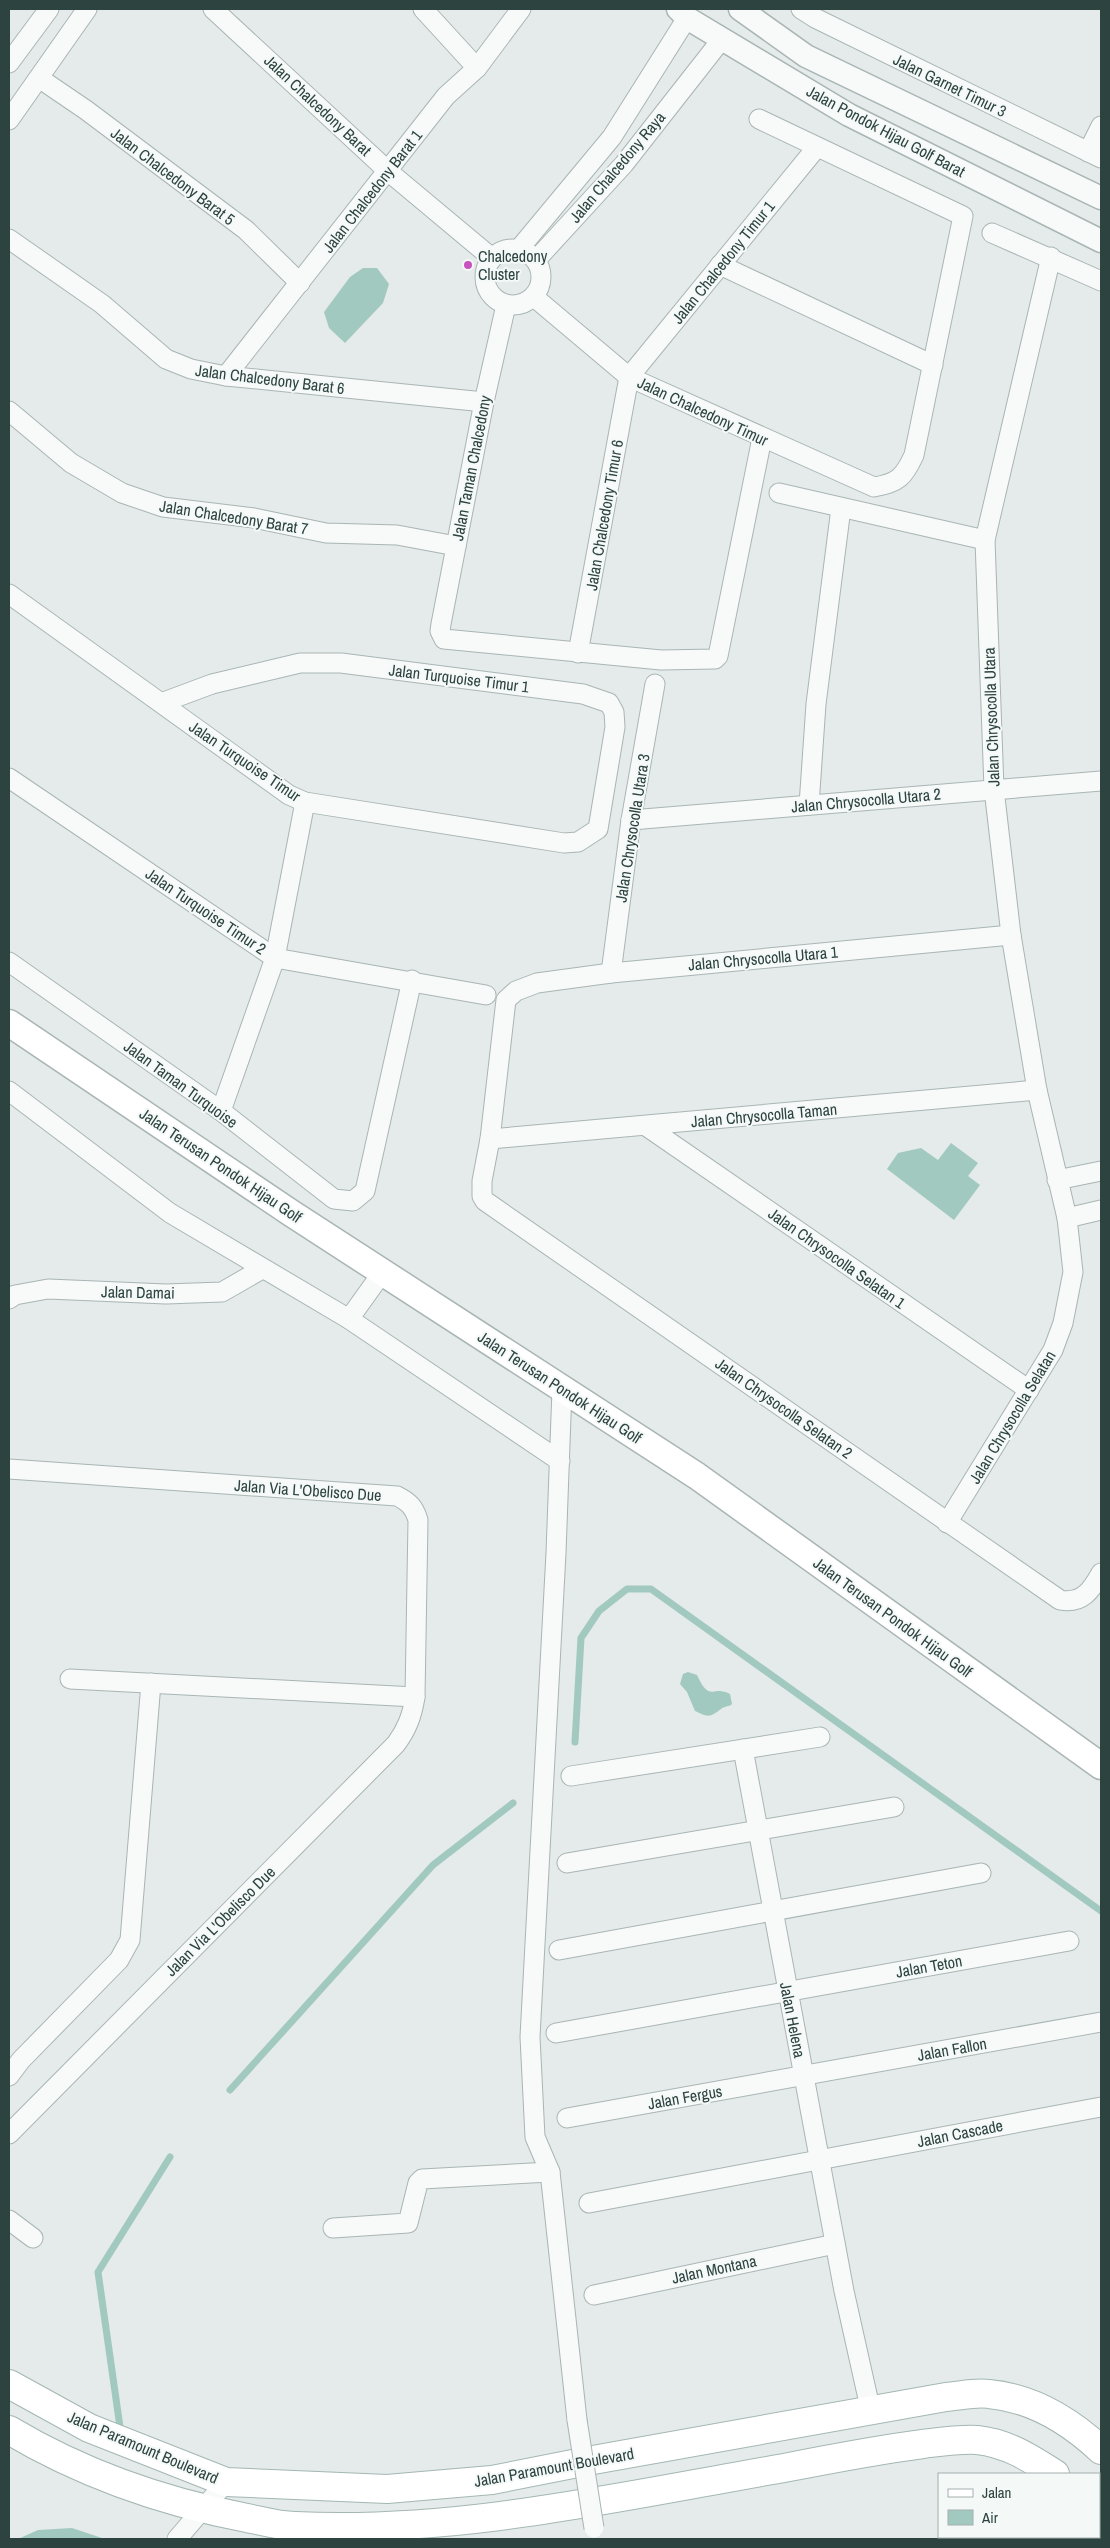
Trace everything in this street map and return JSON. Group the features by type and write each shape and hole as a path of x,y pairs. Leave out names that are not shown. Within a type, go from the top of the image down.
{"main road":[{"name":"Jalan Terusan Pondok Hijau Golf","path":"9,1023 382,1273 697,1476 1100,1762"},
{"name":"Jalan Paramount Boulevard","path":"9,2384 89,2428 226,2482 387,2488 492,2480 593,2460 872,2412 946,2397 988,2393 1015,2398 1044,2409 1073,2426 1101,2450"},
{"name":"Jalan Paramount Boulevard","path":"9,2430 30,2443 122,2484 203,2510 292,2526 415,2525 520,2514 905,2446 974,2440 995,2443 1015,2450 1053,2473"}],"street":[{"path":"9,62 49,9"},
{"path":"9,120 86,9"},
{"name":"Jalan Chalcedony Barat","path":"213,9 389,172 492,258"},
{"path":"423,9 477,68"},
{"name":"Jalan Chalcedony Barat 1","path":"226,376 389,172 446,96 477,68 521,9"},
{"name":"Jalan Pondok Hijau Golf Barat","path":"740,9 806,56 1101,198"},
{"name":"Jalan Garnet Timur 3","path":"801,9 815,18 1095,155"},
{"name":"Jalan Pondok Hijau Golf Barat","path":"683,13 722,39 849,115 1101,241"},
{"name":"Jalan Chalcedony Raya","path":"519,249 612,137 664,55 683,13"},
{"name":"Jalan Chalcedony Raya","path":"536,260 624,164 722,39"},
{"name":"Jalan Chalcedony Barat 5","path":"39,78 86,110 246,230 300,283"},
{"path":"720,265 933,365 963,216 759,119"},
{"path":"1095,155 1101,126"},
{"name":"Jalan Chalcedony Timur 1","path":"629,377 817,147"},
{"path":"992,233 1051,257 1101,281"},
{"name":"Jalan Chalcedony Barat 6","path":"9,239 102,304 166,359 191,370 226,376 484,402"},
{"path":"519,249 536,260 542,279 534,297 526,303 506,305 490,295 485,286 486,266 492,258 500,252 519,249"},
{"name":"Jalan Chrysocolla Utara","path":"1051,257 985,540 994,790 1011,935 1037,1090 1057,1180"},
{"name":"Jalan Chalcedony Timur","path":"534,297 629,377 874,487 893,483 907,470 914,455 933,365"},
{"name":"Jalan Taman Chalcedony","path":"506,305 484,402 440,631 444,639 451,642 578,653"},
{"name":"Jalan Chalcedony Timur 6","path":"578,653 629,377"},
{"name":"Jalan Chalcedony Barat 7","path":"9,411 71,463 122,493 163,507 254,518 326,533 397,535 456,546"},
{"path":"578,653 661,660 715,659 718,656 762,438"},
{"path":"779,493 985,540"},
{"path":"809,805 816,704 841,508"},
{"name":"Jalan Turquoise Timur","path":"10,597 290,795 305,802 564,843 578,842"},
{"name":"Jalan Turquoise Timur 1","path":"161,703 212,684 300,663 341,663 591,697 609,703 614,712 615,727 598,829 578,842"},
{"name":"Jalan Chrysocolla Utara 3","path":"611,973 631,820 655,684"},
{"name":"Jalan Turquoise Timur 2","path":"9,778 276,958 486,994"},
{"name":"Jalan Chrysocolla Utara 2","path":"631,820 1101,781"},
{"path":"221,1112 276,958 305,802"},
{"name":"Jalan Chrysocolla Utara 1","path":"490,1139 506,1000 516,991 537,983 611,973 1011,935"},
{"name":"Jalan Taman Turquoise","path":"9,962 221,1112 334,1199 353,1202 365,1191 412,980"},
{"name":"Jalan Chrysocolla Taman","path":"490,1139 1037,1090"},
{"path":"9,1091 170,1213 348,1320 560,1461"},
{"name":"Jalan Chrysocolla Selatan 1","path":"646,1126 1029,1390"},
{"name":"Jalan Chrysocolla Selatan 2","path":"490,1139 482,1181 482,1196 494,1206 1060,1600 1070,1602 1091,1592 1101,1574"},
{"path":"1057,1180 1101,1171"},
{"name":"Jalan Chrysocolla Selatan","path":"948,1523 1053,1350 1063,1323 1073,1272 1067,1218 1057,1180"},
{"path":"1067,1218 1101,1210"},
{"name":"Jalan Damai","path":"9,1299 48,1289 166,1294 222,1292 262,1269"},
{"path":"348,1320 382,1273"},
{"path":"562,1389 560,1461 530,2037 534,2137 550,2172 577,2420 594,2533"},
{"name":"Jalan Via L'Obelisco Due","path":"9,1468 397,1496 406,1500 415,1510 418,1520 415,1698 411,1719 396,1744 9,2134"},
{"path":"70,1679 415,1698"},
{"path":"9,2076 15,2054 119,1960 130,1940 151,1683"},
{"path":"571,1776 820,1737"},
{"name":"Jalan Helena","path":"743,1749 844,2291 872,2412"},
{"path":"567,1863 894,1807"},
{"path":"559,1950 981,1873"},
{"name":"Jalan Teton","path":"556,2033 1069,1941"},
{"name":"Jalan Fallon","path":"804,2076 1101,2022"},
{"name":"Jalan Fergus","path":"567,2118 804,2076"},
{"name":"Jalan Cascade","path":"589,2204 1101,2107"},
{"path":"333,2228 408,2223 418,2183 422,2179 550,2172"},
{"path":"9,2220 33,2238"},
{"name":"Jalan Montana","path":"594,2294 835,2244"},
{"path":"177,2539 226,2482"}],"water":[{"path":"363,268 377,268 389,284 383,303 345,343 329,328 324,312 350,277"},
{"path":"951,1143 978,1163 968,1176 980,1185 954,1220 887,1169 898,1153 921,1148 938,1160"},
{"path":"688,1672 697,1675 705,1689 712,1692 720,1691 730,1694 732,1704 709,1716 695,1711 687,1692 680,1684 683,1674"},
{"path":"72,2528 105,2539 18,2539 38,2530"}],"waterway":[{"path":"575,1742 581,1638 599,1611 627,1589 651,1589 1101,1911"},
{"path":"230,2090 433,1865 513,1803"},
{"path":"120,2427 98,2272 170,2157"}],"place":[{"name":"Chalcedony Cluster","path":"468,265"}]}
